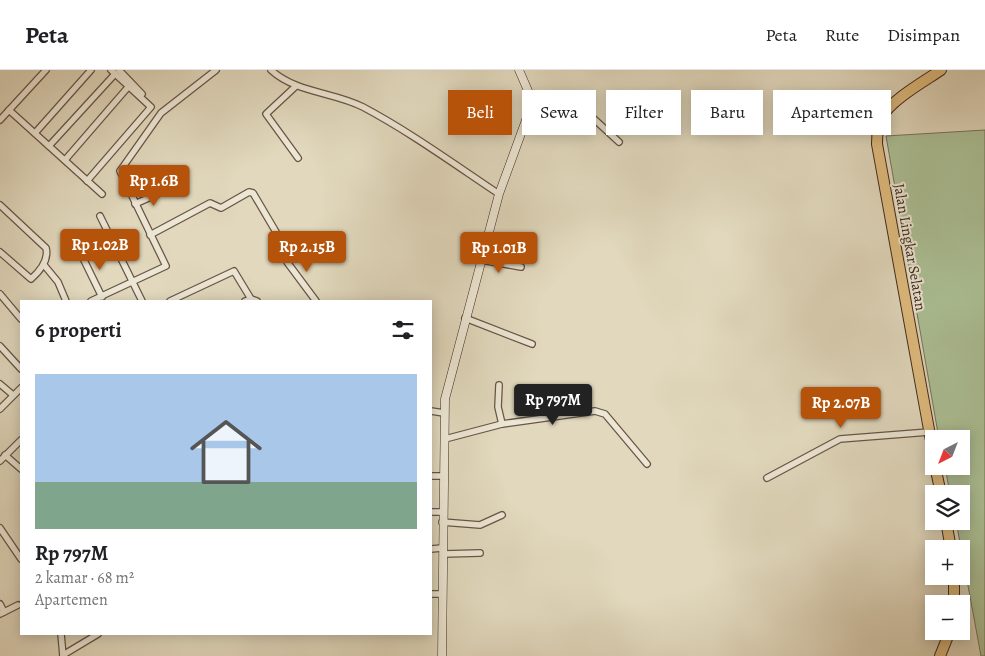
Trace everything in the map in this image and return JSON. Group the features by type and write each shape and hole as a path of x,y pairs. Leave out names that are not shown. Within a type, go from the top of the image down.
{"highway":[{"name":"Jalan Lingkar Selatan","path":"929,430 877,144 878,126 883,115 891,106 941,70"},
{"path":"940,656 946,640"}],"street":[{"path":"0,120 46,70"},
{"path":"34,133 91,70"},
{"path":"94,300 166,266 120,170 161,113 216,70"},
{"path":"271,70 296,86 330,94 362,107 416,138 499,194"},
{"path":"49,146 115,71"},
{"path":"115,71 161,113"},
{"path":"88,181 151,107 115,71"},
{"path":"521,71 528,90"},
{"path":"64,160 129,86"},
{"path":"296,86 266,114 298,158"},
{"path":"10,110 102,194"},
{"path":"596,121 620,142"},
{"path":"442,656 442,522 445,399 499,194 522,131"},
{"path":"135,204 164,191"},
{"path":"150,235 210,204 220,208 249,192 253,193 286,250 287,262 315,300"},
{"path":"0,206 46,248 48,253 44,266 31,279 0,252"},
{"path":"100,216 142,300"},
{"path":"80,254 102,297"},
{"path":"481,260 521,268"},
{"path":"44,266 58,282 66,300"},
{"path":"172,300 233,271 239,277 248,300"},
{"path":"0,294 20,318"},
{"path":"465,318 532,344"},
{"path":"0,346 20,369"},
{"path":"0,384 13,395"},
{"path":"499,385 498,407 502,424"},
{"path":"0,409 20,390"},
{"path":"432,411 444,413"},
{"path":"445,439 502,424 550,416 601,412 647,464"},
{"path":"767,478 840,440 866,436 925,432"},
{"path":"0,461 20,441"},
{"path":"5,455 20,469"},
{"path":"432,476 444,476"},
{"path":"432,512 443,512"},
{"path":"442,522 480,524 502,516"},
{"path":"0,528 20,558"},
{"path":"432,549 480,552"},
{"path":"432,594 442,594"},
{"path":"0,604 2,613 18,605"},
{"path":"61,635 63,656 96,635"}],"green space":[{"path":"985,130 985,656 981,656 968,585 970,585 970,540 960,540 958,530 970,530 970,485 948,485 947,475 970,475 970,430 937,430 886,136"}]}
